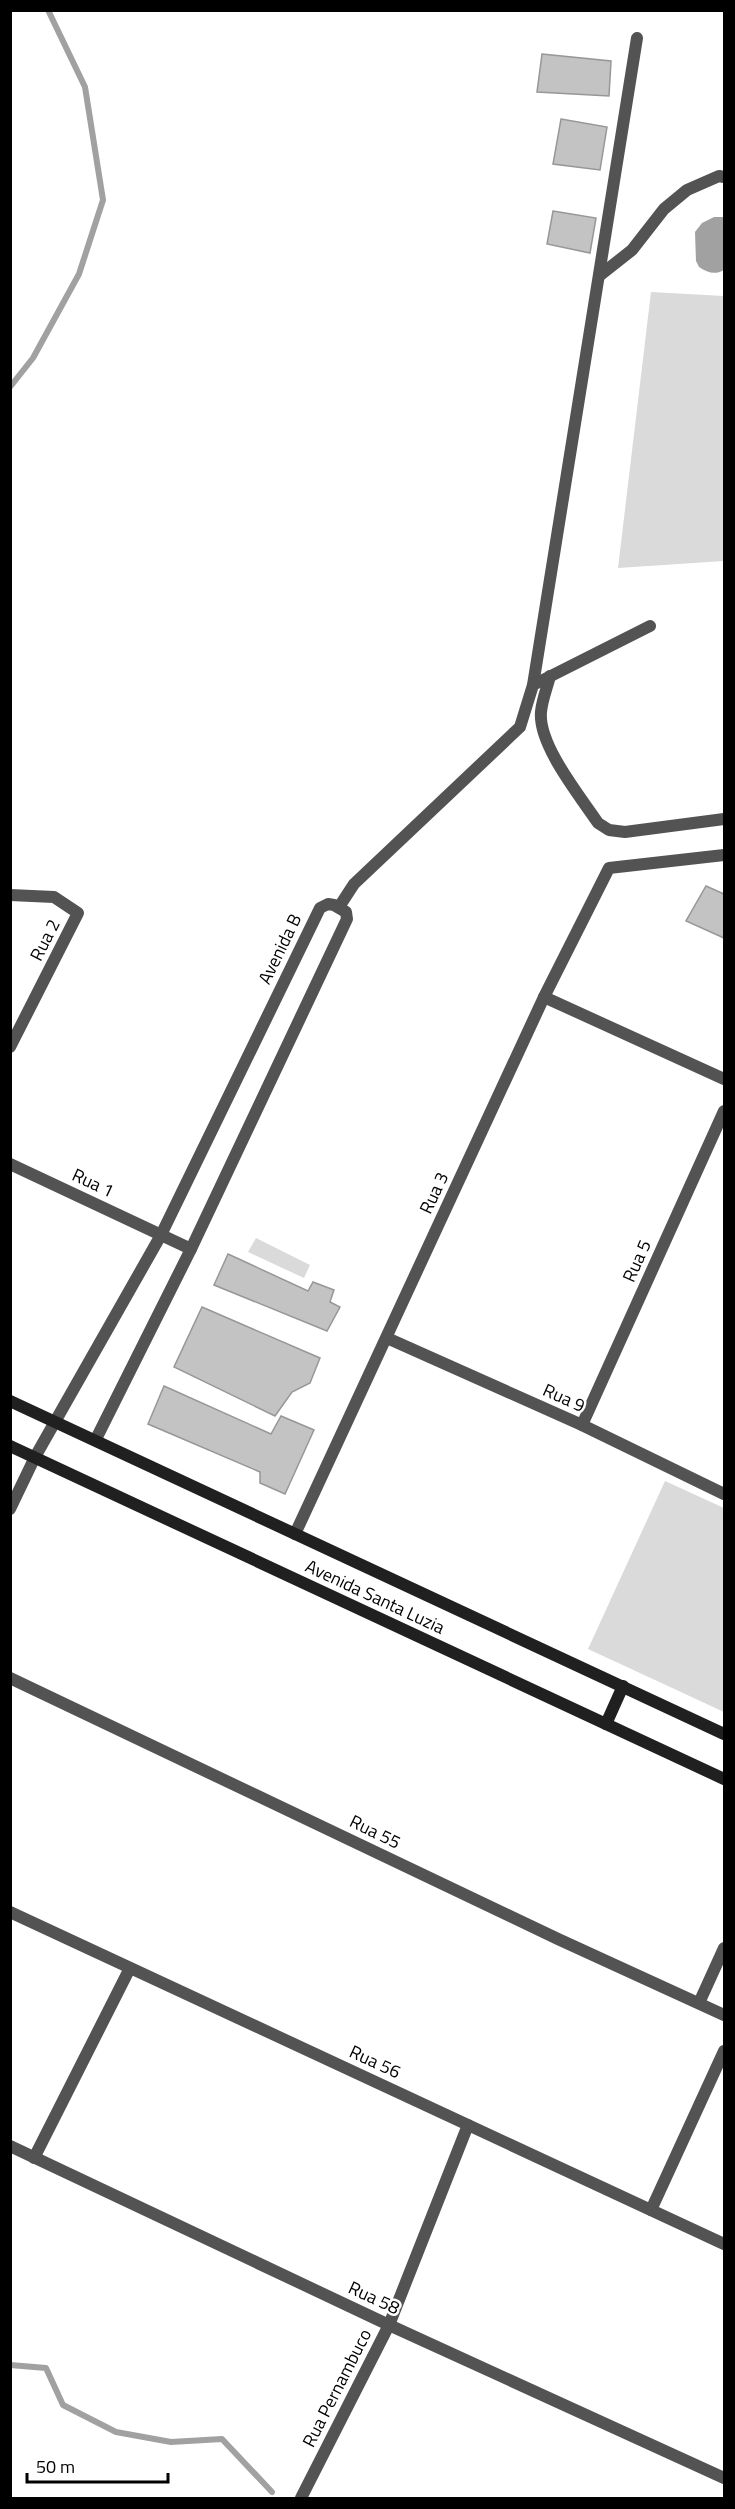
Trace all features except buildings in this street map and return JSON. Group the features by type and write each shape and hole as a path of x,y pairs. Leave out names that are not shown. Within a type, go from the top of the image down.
{"street":[{"path":"96,1439 190,1249 347,920 346,912 339,907 354,884 520,727 533,685 637,38"},
{"path":"598,276 632,250 664,209 687,190 719,176 724,177"},
{"path":"533,685 650,626"},
{"path":"550,676 540,712 546,743 598,823 609,830 626,832 724,819"},
{"name":"Rua 3","path":"295,1534 544,997 609,868 724,855"},
{"name":"Rua 2","path":"10,895 54,897 78,913 10,1047"},
{"name":"Avenida B","path":"10,1509 34,1457 160,1235 320,909 328,904 339,907"},
{"path":"544,997 724,1079"},
{"name":"Rua 5","path":"582,1425 724,1111"},
{"name":"Rua 1","path":"10,1164 190,1249"},
{"name":"Rua 9","path":"387,1338 582,1425 724,1494"},
{"name":"Avenida Santa Luzia","path":"10,1401 96,1439 724,1734"},
{"name":"Avenida Santa Luzia","path":"10,1446 724,1779"},
{"name":"Rua 55","path":"10,1678 558,1939 724,2015"},
{"path":"606,1724 623,1686"},
{"name":"Rua 56","path":"10,1912 724,2244"},
{"path":"699,2003 724,1948"},
{"path":"34,2158 130,1968"},
{"path":"651,2210 724,2051"},
{"name":"Rua Pernambuco","path":"301,2499 389,2325 468,2125"},
{"name":"Rua 58","path":"10,2146 389,2325 724,2478"}],"shaded area":[{"path":"714,217 724,217 724,270 715,273 699,267 696,261 695,232 702,223"},
{"path":"651,292 724,296 724,561 618,568"},
{"path":"256,1238 310,1265 304,1278 248,1252"},
{"path":"665,1481 724,1508 724,1712 588,1649"}],"waterway":[{"path":"10,387 33,358 79,274 103,200 85,87 48,10"},
{"path":"10,2365 46,2368 63,2405 116,2432 171,2442 222,2439 272,2492"}]}
